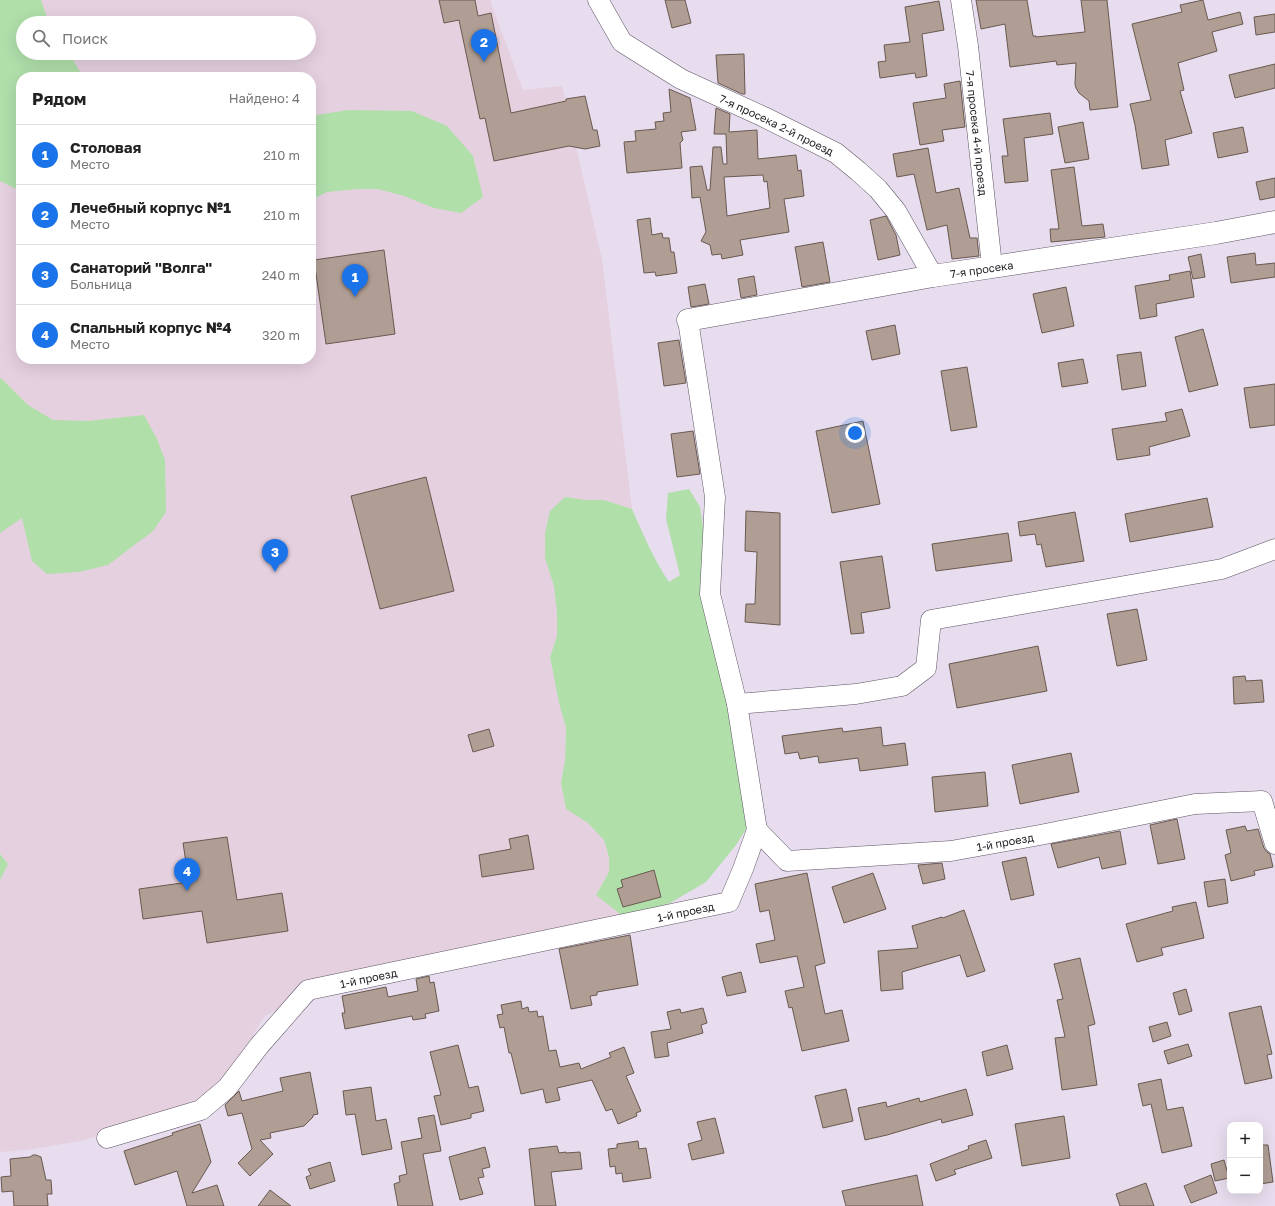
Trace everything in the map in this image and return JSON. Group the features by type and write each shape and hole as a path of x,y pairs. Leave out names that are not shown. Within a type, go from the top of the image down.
{"street":[{"name":"7-я просека 2-й проезд","path":"598,0 622,42 681,79 764,117 836,153 858,171 878,189 896,211 933,276"},
{"name":"7-я просека 4-й проезд","path":"961,0 968,46 992,266"},
{"name":"7-я просека","path":"688,320 992,266 1216,233 1275,222"},
{"path":"688,320 714,497 710,594 737,704 757,830"},
{"path":"737,704 856,694 902,686 926,668 931,620 1222,569 1275,549"},
{"name":"1-й проезд","path":"107,1138 201,1110 227,1088 259,1046 308,990 729,902 757,830 786,861 951,851 1195,804 1262,801 1275,844"}],"shaded area":[{"path":"0,0 490,0 523,90 562,86 602,259 632,509 604,500 586,500 565,497 545,558 554,586 557,613 557,636 550,657 559,703 566,728 565,760 561,783 566,809 588,823 604,840 609,857 609,872 596,895 620,914 328,985 265,1016 218,1090 171,1118 80,1141 26,1150 0,1152 0,880 8,864 0,854"}],"green space":[{"path":"0,0 41,0 47,16 16,16 16,60 73,60 80,72 16,72 16,189 0,181"},
{"path":"348,110 412,111 447,126 473,156 483,197 461,213 434,208 404,196 378,189 327,192 316,198 316,115"},
{"path":"1,378 28,405 53,420 88,421 144,415 157,439 165,460 166,512 153,531 108,565 79,572 47,574 32,561 22,518 0,533"},
{"path":"689,489 700,507 748,826 736,845 706,882 670,903 643,914 620,914 596,895 609,872 609,857 604,840 588,823 566,809 561,783 565,760 566,728 559,703 550,657 557,636 557,613 554,586 545,558 545,533 550,511 565,497 586,500 604,500 632,509 654,556 669,582 680,575 666,519 668,493"},
{"path":"0,854 8,864 0,880"}],"building":[{"path":"439,0 475,0 478,16 491,13 511,113 566,101 566,99 585,96 593,130 597,130 600,146 585,149 569,146 494,161 485,118 480,119 459,20 444,23"},
{"path":"665,0 685,0 691,23 672,28"},
{"path":"976,0 1027,0 1033,36 1036,37 1085,32 1081,0 1107,0 1118,107 1090,110 1089,101 1079,93 1076,88 1076,63 1057,65 1056,61 1010,67 1005,24 981,29"},
{"path":"1203,0 1208,20 1240,12 1243,24 1212,32 1217,51 1178,63 1184,90 1180,91 1192,133 1165,140 1169,165 1142,169 1130,104 1151,100 1132,24 1182,12 1180,5"},
{"path":"939,1 944,30 922,34 927,76 916,78 915,73 880,78 878,62 886,61 884,45 910,42 905,7"},
{"path":"1275,14 1275,32 1256,35 1254,17"},
{"path":"744,54 745,94 742,94 718,83 716,55"},
{"path":"1275,64 1275,88 1235,98 1229,75"},
{"path":"960,81 965,127 942,130 944,141 920,145 913,103 946,98 944,84"},
{"path":"669,89 690,98 696,130 681,132 683,140 680,143 682,168 627,173 624,142 636,141 635,131 656,129 655,122 664,121 663,113 671,112"},
{"path":"716,108 730,114 729,132 757,130 758,159 796,155 798,171 801,170 804,196 784,199 789,232 740,240 743,255 722,259 721,254 712,255 710,245 701,241 706,232 700,197 692,198 690,167 702,166 707,190 710,190 713,147 721,147 723,164 727,164 726,134 714,134","holes":["763,175 764,182 767,181 770,208 727,216 724,177"]},
{"path":"1050,113 1053,134 1024,138 1028,181 1005,183 1002,156 1008,156 1003,119"},
{"path":"1083,122 1089,159 1065,163 1058,127"},
{"path":"1243,127 1248,152 1218,158 1213,133"},
{"path":"928,148 936,193 959,188 970,238 977,238 979,256 952,259 947,225 927,230 914,174 897,177 893,154"},
{"path":"1074,167 1082,226 1103,224 1105,237 1051,242 1050,229 1059,229 1051,170"},
{"path":"1275,178 1275,197 1260,200 1256,182"},
{"path":"886,216 896,235 900,255 878,260 870,220"},
{"path":"650,218 652,235 662,233 663,238 669,238 671,252 674,252 677,273 656,276 655,272 644,273 637,220"},
{"path":"823,242 830,282 802,287 795,247"},
{"path":"384,250 395,334 326,344 316,274 316,260"},
{"path":"1255,253 1256,265 1275,263 1275,277 1231,283 1227,257"},
{"path":"1201,254 1205,277 1193,279 1188,257"},
{"path":"1190,271 1194,297 1156,304 1157,316 1140,319 1135,286 1170,280 1169,275"},
{"path":"754,276 757,295 741,298 738,279"},
{"path":"705,284 709,304 691,307 688,287"},
{"path":"1066,287 1074,326 1042,333 1033,294"},
{"path":"895,325 900,354 872,360 866,331"},
{"path":"1203,329 1218,385 1189,392 1175,337"},
{"path":"679,340 686,383 664,386 658,343"},
{"path":"1141,352 1146,386 1122,390 1117,355"},
{"path":"1083,359 1088,383 1062,387 1058,363"},
{"path":"967,367 977,427 951,431 941,371"},
{"path":"1275,384 1275,425 1250,428 1244,388"},
{"path":"1182,409 1190,436 1149,447 1150,455 1117,460 1112,429 1167,421 1165,413"},
{"path":"863,421 880,504 832,513 816,431"},
{"path":"693,431 700,474 677,477 671,434"},
{"path":"426,477 454,591 380,609 351,496"},
{"path":"1207,498 1213,527 1130,542 1125,514"},
{"path":"746,511 780,513 780,625 745,622 746,604 755,604 757,552 745,551"},
{"path":"1075,512 1084,561 1046,567 1041,544 1037,545 1035,534 1020,536 1018,522"},
{"path":"1008,533 1012,561 936,571 932,544"},
{"path":"882,556 890,608 861,613 864,633 851,634 840,562"},
{"path":"1137,609 1147,660 1117,666 1107,614"},
{"path":"1038,646 1047,691 957,708 949,664"},
{"path":"1245,676 1246,681 1262,680 1264,702 1234,704 1233,677"},
{"path":"881,727 883,746 905,743 908,765 860,771 858,758 819,763 818,756 800,759 798,752 785,754 782,736 842,728 843,732"},
{"path":"489,729 494,746 473,752 468,735"},
{"path":"1071,753 1079,792 1020,804 1012,765"},
{"path":"985,772 988,806 935,812 932,777"},
{"path":"1177,819 1185,859 1158,864 1150,825"},
{"path":"1245,826 1247,831 1258,829 1264,848 1270,854 1273,867 1254,871 1255,875 1231,881 1225,855 1231,853 1226,830"},
{"path":"1120,831 1126,864 1102,869 1099,857 1058,868 1051,844"},
{"path":"528,835 534,869 482,877 479,855 511,849 509,839"},
{"path":"227,837 237,900 282,893 288,931 207,943 202,911 143,919 139,889 189,882 183,843"},
{"path":"1026,857 1034,895 1011,900 1002,862"},
{"path":"942,863 945,879 923,884 918,865"},
{"path":"654,870 661,897 623,907 617,889 623,887 621,880"},
{"path":"807,873 825,963 815,966 825,1014 842,1010 849,1041 802,1051 792,1007 789,1008 785,991 804,987 797,956 760,963 756,944 775,940 769,910 760,912 755,884"},
{"path":"873,873 886,909 844,923 832,887"},
{"path":"1225,879 1228,903 1208,907 1204,882"},
{"path":"1196,902 1204,938 1161,948 1163,955 1137,962 1126,924 1173,911 1172,907"},
{"path":"964,910 985,971 967,977 960,955 902,972 903,989 881,991 878,951 918,948 912,926 942,917 943,918"},
{"path":"630,935 638,985 597,992 597,995 590,996 592,1005 571,1009 559,949"},
{"path":"1080,958 1095,1024 1088,1026 1097,1085 1062,1090 1055,1038 1065,1037 1057,1000 1063,999 1054,964"},
{"path":"741,972 746,992 727,996 722,977"},
{"path":"429,976 430,983 434,982 439,1011 425,1014 426,1018 413,1020 412,1016 345,1029 342,1013 345,1013 342,996 386,987 388,997 418,991 416,979"},
{"path":"1186,989 1192,1011 1179,1015 1173,993"},
{"path":"521,1001 522,1009 528,1007 529,1012 537,1011 538,1017 543,1016 549,1051 556,1050 560,1067 579,1063 581,1069 611,1057 609,1053 624,1047 634,1073 626,1076 641,1111 636,1113 637,1116 618,1124 612,1109 606,1111 592,1080 557,1088 560,1100 546,1103 543,1089 521,1094 511,1053 509,1053 504,1027 500,1028 497,1015 503,1014 501,1005"},
{"path":"1261,1006 1272,1054 1267,1055 1272,1078 1245,1084 1229,1013"},
{"path":"703,1008 707,1023 701,1025 703,1033 667,1043 669,1056 655,1058 651,1032 671,1029 667,1012 680,1009 681,1013"},
{"path":"1167,1022 1171,1036 1153,1042 1149,1027"},
{"path":"1188,1044 1192,1056 1168,1064 1164,1051"},
{"path":"458,1045 469,1088 478,1086 484,1111 471,1114 471,1118 441,1125 434,1096 441,1095 430,1052"},
{"path":"1007,1045 1013,1069 987,1076 982,1052"},
{"path":"310,1072 318,1114 313,1115 313,1117 304,1126 270,1133 271,1138 260,1140 273,1154 250,1176 238,1163 252,1149 242,1113 228,1116 225,1105 239,1091 242,1101 283,1091 280,1078"},
{"path":"1161,1079 1167,1110 1183,1107 1192,1146 1162,1153 1151,1104 1143,1106 1138,1084"},
{"path":"371,1087 376,1121 386,1119 392,1149 362,1155 355,1114 346,1115 343,1091"},
{"path":"846,1089 853,1121 823,1128 815,1096"},
{"path":"966,1089 973,1115 942,1123 941,1119 865,1140 858,1108 886,1102 887,1107 919,1098 920,1102"},
{"path":"434,1115 441,1151 423,1154 433,1206 398,1206 394,1184 400,1182 399,1176 407,1174 401,1142 422,1138 418,1118"},
{"path":"1064,1116 1070,1158 1022,1166 1015,1124"},
{"path":"715,1118 724,1153 692,1160 688,1144 702,1140 697,1122"},
{"path":"200,1124 211,1162 192,1193 217,1185 224,1206 187,1206 177,1171 135,1185 124,1151 173,1135 172,1133"},
{"path":"986,1140 992,1158 954,1170 956,1174 936,1181 930,1164 969,1149 968,1146"},
{"path":"638,1141 639,1149 646,1148 651,1178 623,1182 622,1173 616,1174 615,1166 610,1167 608,1149 617,1148 617,1144"},
{"path":"1263,1145 1268,1145 1273,1182 1263,1184"},
{"path":"557,1146 559,1153 580,1152 582,1169 551,1172 556,1206 535,1206 529,1149"},
{"path":"485,1147 490,1167 482,1169 484,1177 478,1178 483,1194 460,1200 449,1157"},
{"path":"33,1155 41,1157 46,1180 51,1180 52,1194 47,1194 48,1206 14,1206 13,1191 2,1192 1,1177 11,1176 10,1159 30,1157"},
{"path":"1224,1160 1227,1171 1227,1178 1215,1181 1211,1164"},
{"path":"330,1162 335,1181 310,1189 306,1177 311,1175 308,1169"},
{"path":"917,1175 923,1206 846,1206 842,1191"},
{"path":"1211,1175 1217,1193 1191,1203 1184,1186"},
{"path":"1146,1183 1154,1206 1120,1206 1116,1194"},
{"path":"270,1190 291,1206 258,1206"}],"place":[{"name":"Лечебный корпус №1","path":"484,62"},
{"name":"Столовая","path":"355,297"},
{"name":"Санаторий \"Волга\"","path":"275,572"},
{"name":"Спальный корпус №4","path":"187,891"}]}
